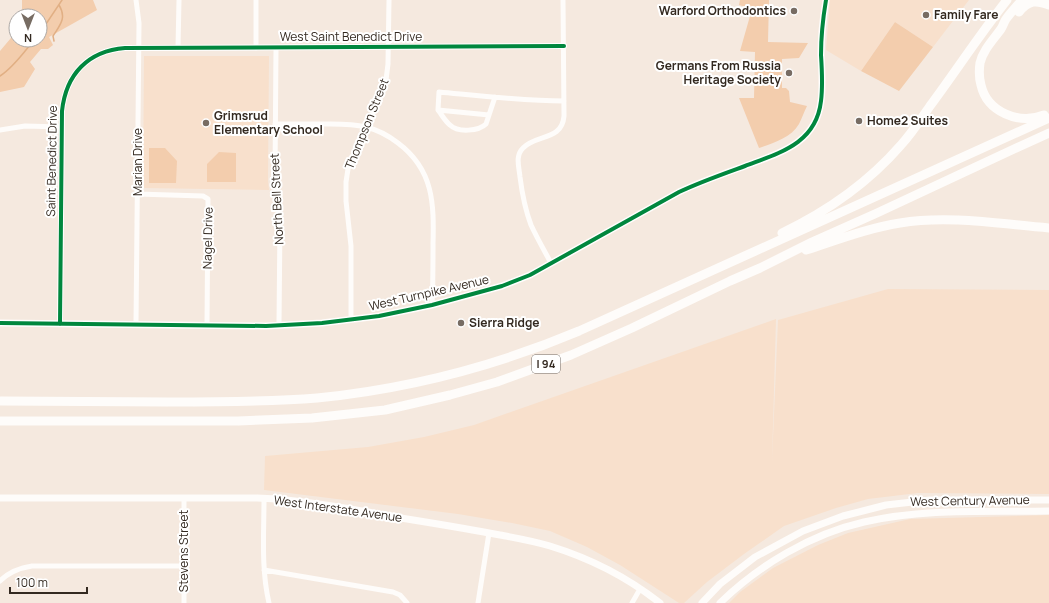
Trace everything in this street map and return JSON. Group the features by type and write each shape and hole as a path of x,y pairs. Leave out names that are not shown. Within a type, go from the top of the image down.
{"highway":[{"path":"604,320 679,282 801,224 830,207 854,190 885,162 911,133 1007,0"},
{"path":"1022,0 1007,18 990,44 980,63 980,81 984,95 996,108 1004,113 1023,119 1032,119 1049,113"},
{"path":"1001,29 1009,23 1023,7 1031,2 1038,0 1049,5"},
{"name":"I 94","path":"0,401 249,401 298,399 353,393 419,382 476,368 543,345 604,320 1049,118"},
{"name":"I 94","path":"0,421 238,421 312,418 384,410 450,396 497,382 571,355 632,328 812,242 1049,133"},
{"path":"760,268 868,230 901,223 928,220 964,220 1049,228"}],"street":[{"name":"Marian Drive","path":"136,0 138,16 136,324"},
{"path":"178,48 179,0"},
{"path":"256,0 256,48"},
{"name":"Thompson Street","path":"351,320 351,246 346,201 346,182 352,157 381,96 386,80 389,47 389,0"},
{"path":"551,263 527,213 518,160 520,151 524,146 551,135 560,129 564,120 564,0"},
{"name":"West Turnpike Avenue","path":"0,323 207,326 322,323 398,313 456,300 502,286 525,277 675,193 778,154 805,136 814,124 822,94 822,28 826,0"},
{"name":"West Saint Benedict Drive","path":"138,48 564,46"},
{"name":"Saint Benedict Drive","path":"60,324 62,111 64,94 71,79 90,59 103,52 118,48 138,48"},
{"name":"North Bell Street","path":"276,48 275,180 280,225 279,325"},
{"path":"495,97 486,124 483,127 473,130 455,129 450,126 438,110 439,92 564,101"},
{"path":"438,110 489,115"},
{"path":"275,124 349,124 366,127 388,136 406,149 420,166 432,198 432,305"},
{"path":"0,130 25,126 62,127"},
{"name":"Nagel Drive","path":"137,194 203,196 208,199 207,326"},
{"name":"West Interstate Avenue","path":"0,498 264,499 314,503 534,542 569,553 601,566 640,589 660,603"},
{"name":"Stevens Street","path":"184,498 184,603"},
{"path":"264,499 264,570 268,603"},
{"name":"West Century Avenue","path":"702,603 720,584 755,557 803,531 847,515 894,504 930,500 1049,500"},
{"name":"West Century Avenue","path":"720,603 738,587 786,553 822,536 858,523 897,516 936,512 1049,511"},
{"path":"478,603 489,533"},
{"path":"0,581 11,572 32,566 184,566"},
{"path":"264,570 393,592 400,595 408,603"},
{"path":"632,603 640,589"}],"shaded area":[{"path":"22,0 93,0 97,10 49,37 53,45 48,49 41,49 30,62 35,69 24,87 0,92 0,51 8,42 8,48 48,48 48,8 22,8"},
{"path":"740,0 769,0 768,42 808,43 799,58 782,59 782,88 786,88 789,91 790,102 807,106 800,122 796,129 787,136 759,148 739,98 754,98 755,52 740,51 752,9 739,5"},
{"path":"830,0 969,0 933,47 895,22 861,71 826,50"},
{"path":"895,22 933,47 899,91 861,71"},
{"name":"Grimsrud Elementary School","path":"144,56 269,56 269,190 143,188"},
{"path":"149,148 165,148 177,161 176,183 149,183"},
{"path":"219,152 236,153 236,182 207,182 207,164"},
{"path":"888,289 1049,290 1049,494 918,493 868,499 836,508 784,526 707,582 684,603 679,603 620,565 587,547 550,531 458,514 264,490 265,456 368,447 424,437 474,425 776,319 772,461 778,320"},
{"path":"1049,515 1049,603 729,603 740,592 773,568 818,545 848,533 910,519"}],"waterway":[{"path":"48,21 62,0"},
{"path":"54,41 53,36 62,21 62,14 59,5"},
{"path":"0,76 14,64 27,48"}],"cycle path":[{"path":"0,323 266,326 322,323 379,316 432,305 502,286 530,275 679,192 703,181 783,151 804,137 818,116 821,101 821,41 826,0"},
{"path":"60,324 62,111 68,86 81,67 90,59 112,50 125,48 564,46"}],"place":[{"name":"Warford Orthodontics","path":"794,11"},
{"name":"Family Fare","path":"926,15"},
{"name":"Germans From Russia Heritage Society","path":"789,73"},
{"name":"Home2 Suites","path":"859,121"},
{"name":"Grimsrud Elementary School","path":"206,123"},
{"name":"Sierra Ridge","path":"461,323"}]}
